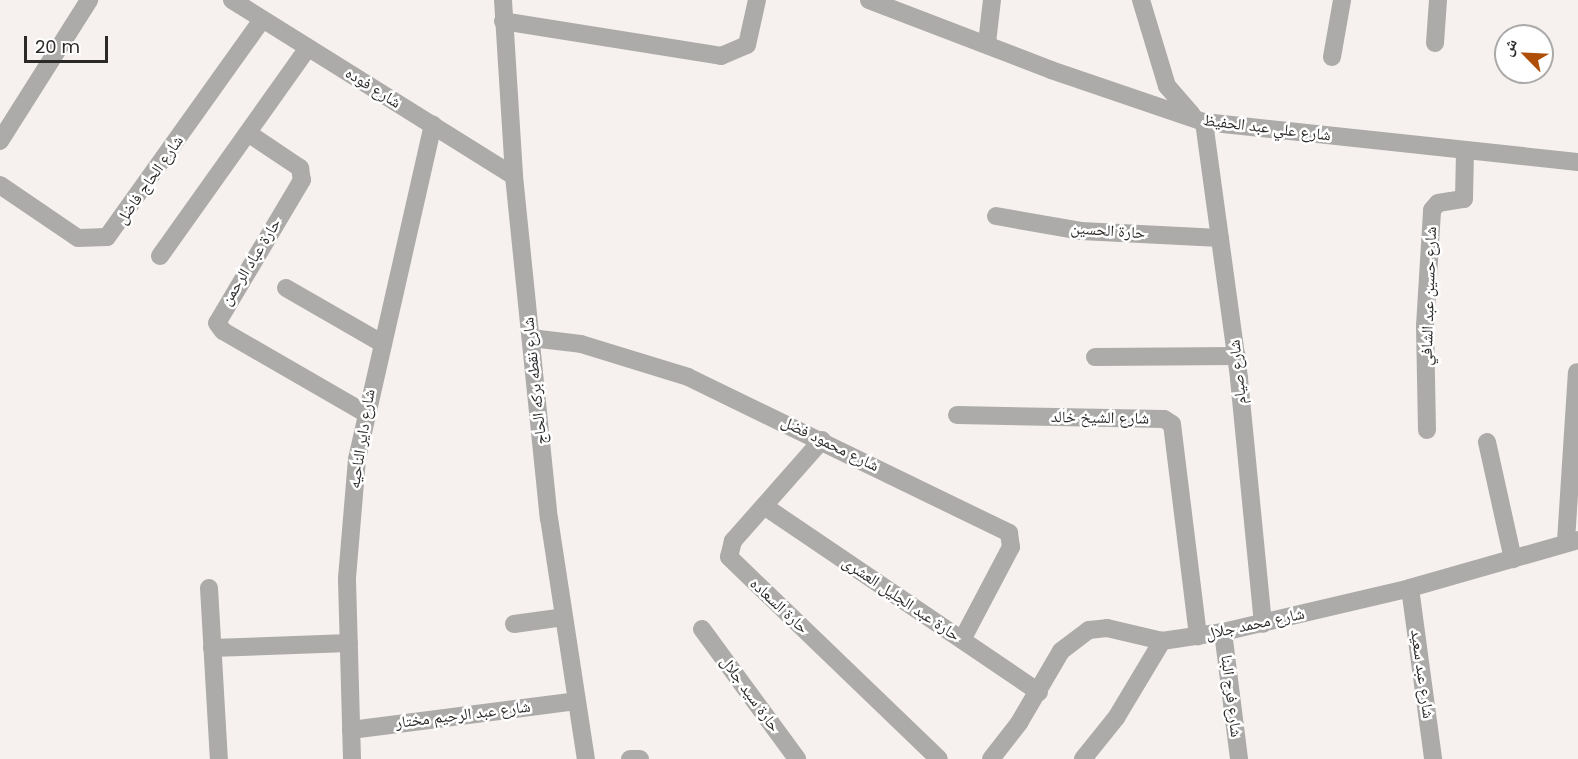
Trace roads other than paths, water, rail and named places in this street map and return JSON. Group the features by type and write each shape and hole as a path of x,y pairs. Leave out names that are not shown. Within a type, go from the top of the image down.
{"street":[{"path":"0,141 89,0"},
{"name":"شارع فوده","path":"232,0 514,176"},
{"name":"شارع نقطه بركه الحاج","path":"502,0 514,176 531,338 564,617 586,759"},
{"path":"503,21 722,57 747,45 753,33 757,0"},
{"name":"شارع علي عبد الحفيظ","path":"869,0 1204,122 1578,162"},
{"path":"987,44 992,0"},
{"path":"1141,0 1167,86 1177,104 1204,122"},
{"path":"1332,57 1342,0"},
{"path":"1435,43 1438,0"},
{"name":"شارع الحاج فاضل","path":"0,185 78,238 107,237 262,20"},
{"path":"160,256 308,48"},
{"name":"شارع صيام","path":"1204,122 1237,356 1263,624"},
{"name":"شارع داير الناحيه","path":"352,759 349,643 350,518 365,412 433,125"},
{"name":"حارة عباد الرحمن","path":"248,134 300,168 302,180 217,323 223,331 365,412"},
{"name":"شارع حسين عبد الشافي","path":"1427,430 1425,326 1432,210 1438,203 1464,198 1465,151"},
{"name":"حارة الحسين","path":"996,216 1080,231 1220,238"},
{"path":"286,288 380,342"},
{"name":"شارع محمود فضل","path":"531,338 635,358 688,377 822,440 1009,533 1011,547 962,640"},
{"path":"1095,357 1237,356"},
{"path":"1572,540 1578,372"},
{"name":"شارع الشيخ خالد","path":"957,415 1164,419 1172,424 1197,636"},
{"name":"حارة السعاده","path":"822,440 733,541 729,549 734,564 897,714 939,759"},
{"path":"1487,442 1513,559"},
{"name":"حارة عبد الجليل العشرى","path":"764,506 1039,692"},
{"name":"شارع محمد جلال","path":"991,759 1039,692 1061,651 1089,630 1107,628 1162,641 1222,632 1410,588 1572,540"},
{"path":"209,588 219,759"},
{"name":"شارع عبد سعيد","path":"1410,588 1433,759"},
{"path":"514,624 564,617"},
{"name":"حارة سيد جلال","path":"702,629 798,759"},
{"name":"شارع فرج البنا","path":"1222,632 1239,759"},
{"path":"1083,759 1116,718 1162,641"},
{"path":"212,648 349,643"},
{"name":"شارع عبد الرحيم مختار","path":"351,729 576,701"},
{"path":"630,759 640,759"}]}
